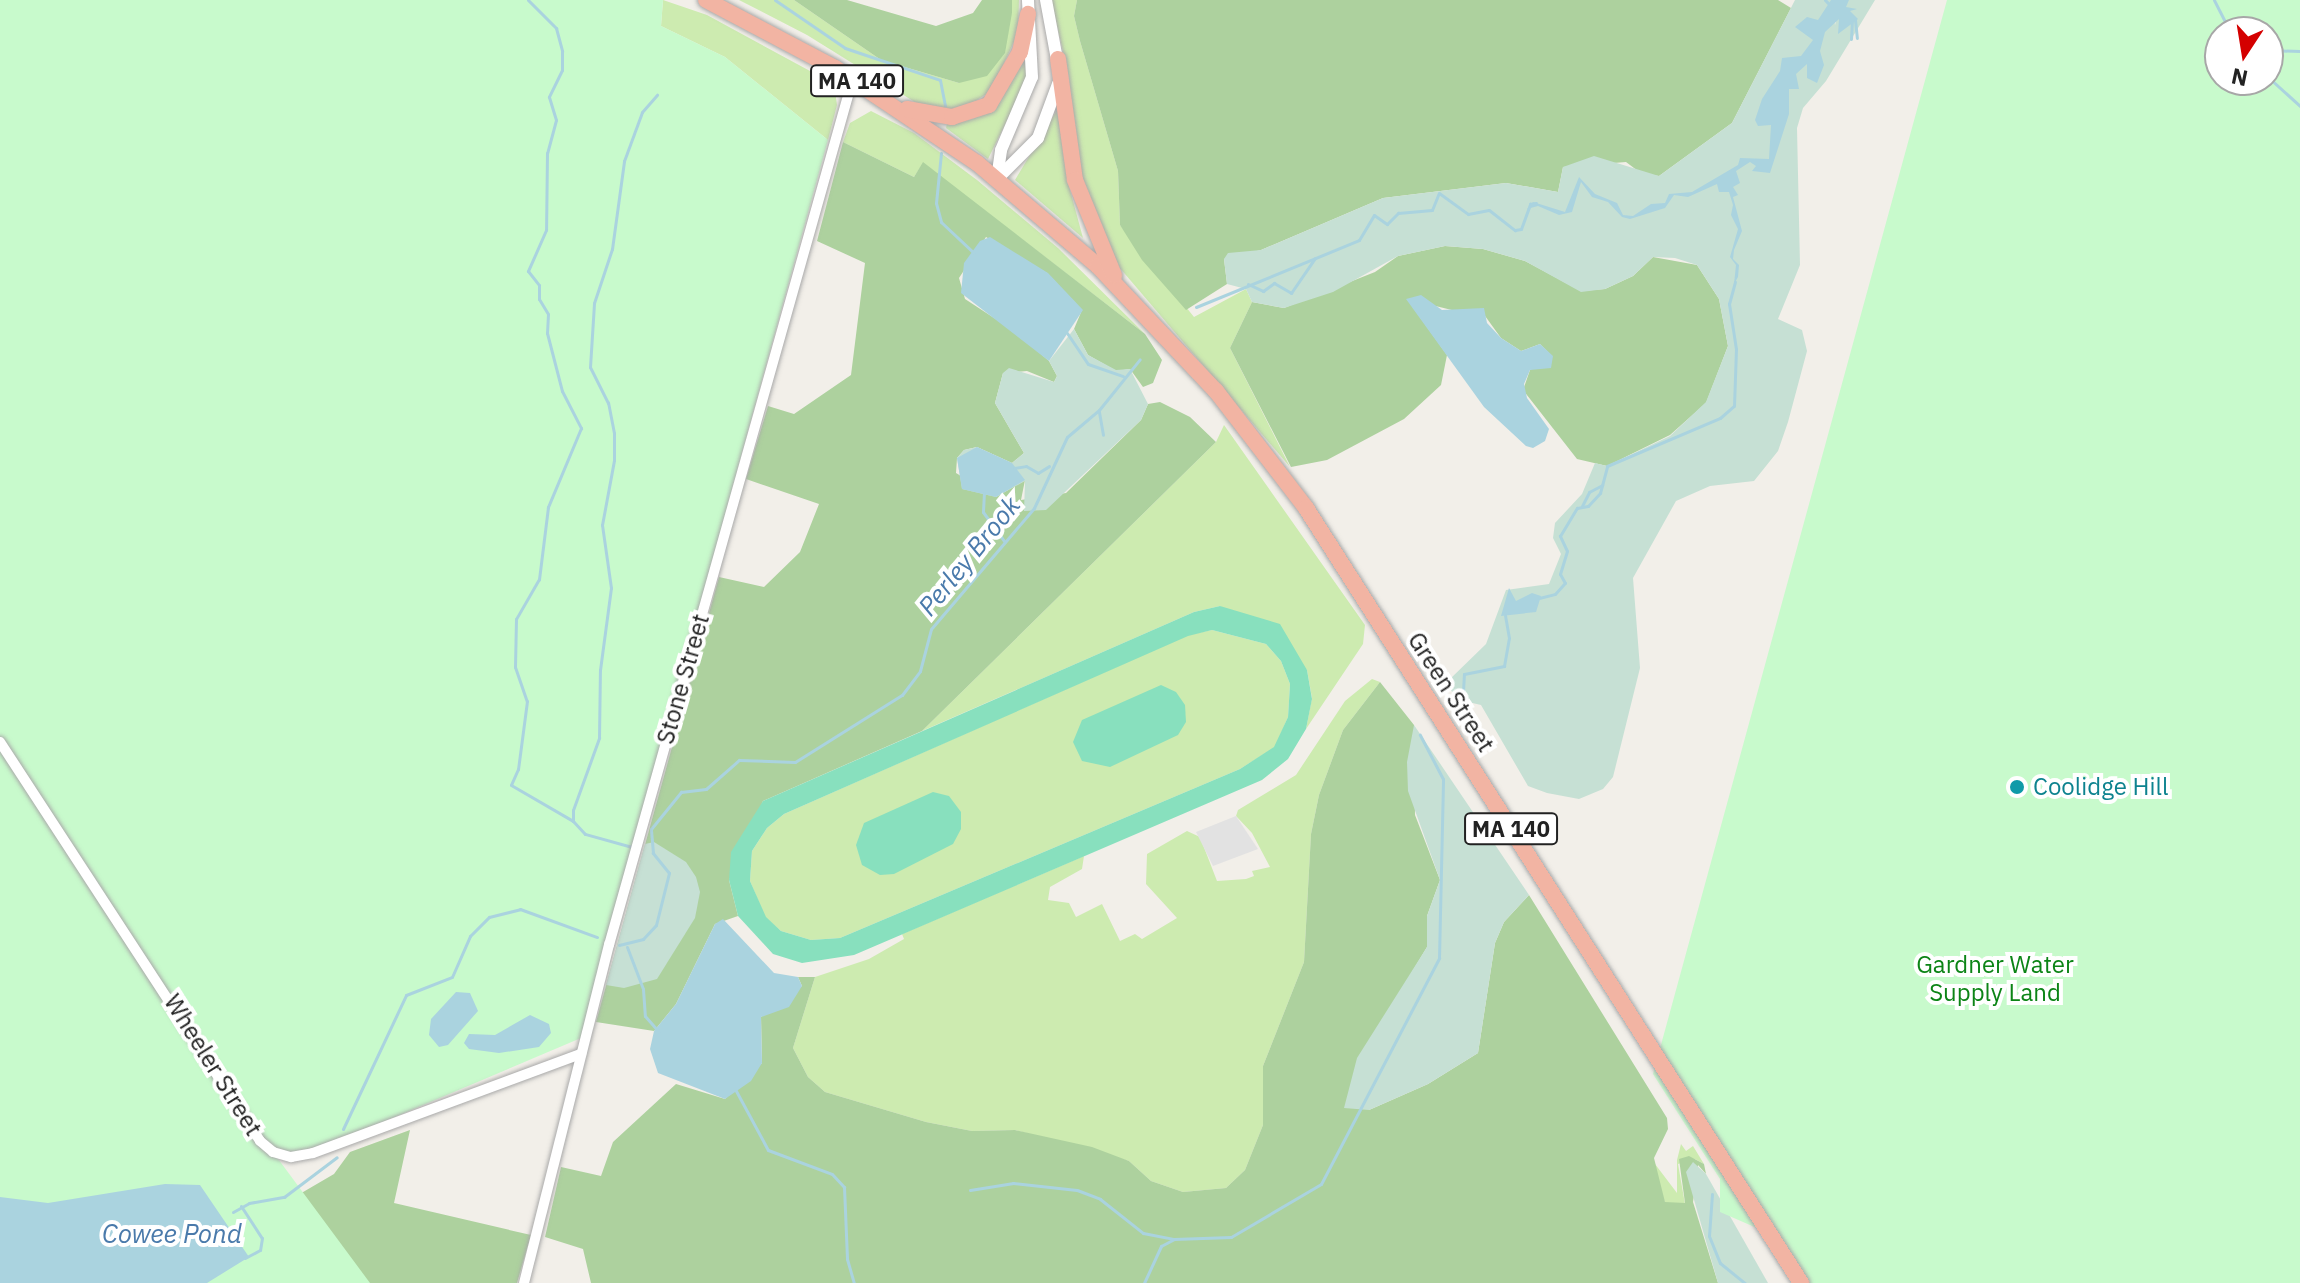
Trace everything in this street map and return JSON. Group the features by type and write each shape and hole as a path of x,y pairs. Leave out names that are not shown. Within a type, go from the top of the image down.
{"highway":[{"name":"MA 140","path":"706,0 853,78 997,179"},
{"path":"895,106 952,117 983,109 1012,72 1028,7"},
{"path":"1058,59 1078,190 1123,290"},
{"name":"Green Street","path":"997,179 1123,290 1216,391 1306,508 1801,1283"}],"street":[{"path":"997,179 1034,145 1047,123 1058,87 1058,59 1046,0"},
{"path":"997,179 1001,150 1030,85 1028,7"},
{"name":"Stone Street","path":"524,1283 581,1054 853,78"},
{"name":"Wheeler Street","path":"0,742 260,1141 273,1152 291,1157 313,1153 581,1054"}],"green space":[{"path":"0,0 663,0 661,26 725,57 828,140 581,1038 310,1153 273,1152 370,1283 0,1283"},
{"path":"663,0 707,15 834,84 837,105 828,140 725,57 661,26"},
{"path":"739,0 794,0 881,60 959,83 1012,13 1012,0 1019,0 1018,33 991,91 960,111 926,109 807,35"},
{"path":"794,0 847,0 936,26 973,13 982,0 1012,0 1012,13 1005,53 987,76 959,83 881,60"},
{"path":"1051,0 1077,0 1074,16 1118,171 1120,225 1194,317 1246,289 1252,302 1230,348 1290,467 1113,260 1077,170 1069,77"},
{"path":"1077,0 1778,0 1791,8 1732,123 1659,176 1642,174 1626,162 1563,167 1558,192 1506,183 1383,198 1261,250 1224,259 1227,284 1186,310 1142,260 1120,225 1118,171 1074,16"},
{"path":"1795,0 1832,0 1835,25 1841,0 1875,0 1826,81 1803,108 1797,128 1800,265 1778,319 1802,330 1807,351 1788,422 1778,451 1754,481 1710,486 1676,501 1633,578 1640,668 1613,777 1603,789 1579,799 1547,793 1528,786 1481,705 1464,701 1449,689 1449,680 1486,644 1506,590 1549,584 1561,554 1553,538 1555,523 1582,494 1595,463 1607,466 1670,436 1706,402 1728,346 1719,299 1697,265 1675,258 1653,257 1633,276 1605,289 1581,292 1525,261 1483,249 1445,246 1398,256 1333,292 1284,308 1252,302 1246,289 1227,284 1224,259 1228,253 1261,250 1383,198 1506,183 1558,192 1563,167 1594,156 1659,176 1732,123"},
{"name":"Gardner Water Supply Land","path":"1947,0 2300,0 2300,1283 1803,1283 1773,1235 1720,1212 1720,1179 1653,1074"},
{"path":"1024,59 1028,60 1026,82 988,159 946,128 947,123 973,119 998,103"},
{"path":"1057,110 1070,190 1083,238 1015,180"},
{"path":"871,111 914,133 977,180 1058,248 1145,334 923,163 914,177 843,142 850,123"},
{"path":"843,142 914,177 923,162 1145,334 1162,360 1153,383 1143,387 1130,369 1116,371 1088,355 1074,329 1082,310 1047,273 986,237 959,278 965,299 1014,331 1049,361 1057,376 1054,382 1027,371 1003,373 995,403 1024,453 1012,463 977,447 964,450 957,458 956,473 996,497 1025,480 1021,500 1066,493 1141,420 1148,404 1160,402 1190,417 1216,442 922,731 763,801 729,880 738,916 715,924 676,1004 654,1031 596,1022 719,577 764,587 800,552 819,504 746,479 768,406 794,414 851,375 865,263 817,241"},
{"path":"1445,246 1483,249 1525,261 1581,291 1605,289 1633,276 1653,257 1697,265 1719,299 1728,346 1706,403 1670,435 1607,466 1577,459 1523,390 1530,370 1552,356 1540,344 1521,351 1501,338 1480,309 1464,313 1407,299 1447,355 1441,385 1404,419 1327,460 1291,467 1230,348 1252,302 1284,308 1375,272 1398,256"},
{"path":"1074,329 1088,355 1116,370 1130,369 1148,404 1141,420 1046,510 1024,511 1025,481 996,497 962,489 957,458 964,450 977,447 1012,463 1024,453 995,403 1003,373 1009,368 1054,382 1057,376 1049,361"},
{"path":"1224,425 1365,625 1363,644 1306,729 1312,698 1307,670 1220,606 1194,612 922,731 1216,442"},
{"path":"1220,606 1280,624 1307,670 1312,699 1306,729 1288,759 1262,780 854,955 802,963 773,954 738,916 729,880 731,852 763,801 1194,612","holes":["1212,630 1266,644 1281,661 1290,684 1288,717 1274,747 1240,769 840,938 811,940 781,931 766,917 750,881 752,851 767,828 784,814 1188,636"]},
{"path":"1212,630 1266,644 1281,661 1290,684 1288,717 1275,747 1240,769 840,938 811,940 781,931 765,917 750,881 752,851 767,828 784,814 1188,635"},
{"path":"1372,679 1380,682 1343,730 1319,795 1311,834 1304,962 1263,1066 1263,1125 1245,1170 1226,1188 1183,1192 1151,1181 1129,1161 1015,1130 972,1131 926,1122 825,1092 808,1077 793,1048 815,977 869,959 904,939 902,934 1084,856 1082,869 1050,887 1048,900 1069,903 1076,917 1102,904 1120,941 1135,934 1142,939 1177,918 1146,884 1147,854 1187,831 1200,837 1217,881 1246,879 1254,876 1252,871 1270,867 1252,833 1236,816 1238,810 1296,775 1345,701"},
{"path":"1380,682 1414,725 1415,815 1440,880 1427,916 1427,947 1412,972 1369,1110 1428,1084 1478,1053 1495,943 1504,922 1529,895 1667,1118 1668,1129 1654,1158 1665,1202 1685,1203 1679,1159 1689,1156 1704,1164 1706,1174 1698,1165 1693,1202 1718,1283 591,1283 583,1249 545,1237 561,1167 601,1176 613,1142 676,1084 725,1099 762,1063 761,1017 802,986 798,977 815,977 793,1048 808,1077 825,1092 926,1122 972,1131 1015,1130 1092,1147 1129,1161 1151,1181 1183,1192 1226,1188 1245,1170 1263,1125 1263,1066 1304,962 1311,834 1319,795 1343,730"},
{"path":"1161,685 1176,692 1185,705 1186,722 1178,735 1110,767 1082,761 1073,742 1082,720"},
{"path":"1414,725 1529,895 1504,922 1495,943 1478,1053 1428,1084 1369,1110 1344,1108 1357,1058 1427,947 1427,916 1440,880 1408,791 1407,762"},
{"path":"933,792 949,796 961,812 961,829 953,844 894,874 880,875 862,865 856,845 864,823"},
{"path":"654,842 686,862 696,877 700,892 695,918 657,979 624,988 606,985 645,844"},
{"path":"410,1130 394,1203 531,1235 517,1283 207,1283 286,1202 334,1174 350,1152"},
{"path":"1681,1144 1686,1151 1693,1146 1704,1164 1695,1159 1678,1164 1685,1204 1675,1206 1665,1202 1658,1189 1655,1164 1677,1193 1677,1160"},
{"path":"1693,1162 1706,1174 1768,1283 1718,1283 1686,1172"}],"shaded area":[{"path":"1236,816 1258,849 1213,866 1196,832"}],"water":[{"path":"1831,0 1849,0 1846,7 1857,9 1850,11 1858,19 1838,34 1839,19 1825,32 1820,51 1824,65 1817,83 1807,78 1807,64 1796,74 1799,89 1789,89 1789,114 1770,173 1752,171 1756,166 1750,162 1736,171 1740,183 1733,187 1738,195 1733,197 1742,231 1734,250 1733,259 1739,265 1734,284 1736,265 1730,257 1738,229 1731,215 1733,205 1729,192 1719,192 1717,184 1688,197 1674,195 1665,208 1630,219 1622,217 1608,202 1592,197 1581,182 1572,212 1559,215 1538,206 1527,209 1533,202 1565,212 1579,177 1595,194 1617,203 1623,215 1633,216 1651,204 1665,203 1669,194 1692,192 1738,165 1740,158 1769,159 1771,125 1758,126 1755,120 1762,99 1780,71 1782,58 1801,56 1813,40 1795,27 1807,17 1818,20"},
{"path":"990,237 1048,273 1083,310 1049,361 961,293 964,263 980,241"},
{"path":"1421,295 1442,310 1484,308 1487,323 1501,338 1521,351 1540,344 1553,356 1551,368 1530,370 1524,384 1527,398 1549,429 1545,441 1533,448 1526,446 1484,407 1406,299"},
{"path":"977,447 1012,463 1025,480 996,497 962,489 957,458"},
{"path":"1509,588 1516,601 1532,593 1541,596 1536,612 1501,616"},
{"path":"723,919 774,973 798,977 802,986 789,1007 761,1017 762,1063 751,1081 725,1099 658,1073 650,1049 654,1031 676,1004 715,924"},
{"path":"456,992 470,993 478,1011 448,1045 439,1047 429,1035 431,1019"},
{"path":"530,1015 549,1024 551,1033 539,1047 499,1053 469,1049 464,1043 469,1034 495,1035"},
{"name":"Cowee Pond","path":"165,1184 200,1185 249,1257 207,1283 0,1283 0,1197 48,1203"}],"waterway":[{"path":"528,0 556,28 562,51 562,70 549,97 556,120 547,153 546,230 528,271 539,285 539,299 548,314 547,333 562,391 581,428 548,507 539,579 516,619 515,667 527,701 518,769 511,785 573,821"},
{"path":"775,0 845,48 940,80 945,106"},
{"path":"1825,0 1828,3"},
{"path":"2214,0 2222,16"},
{"path":"1855,20 1857,38"},
{"path":"1851,39 1852,22"},
{"path":"2284,50 2300,51"},
{"path":"2284,92 2300,106"},
{"path":"632,847 585,834 573,821 573,810 599,738 600,670 611,588 602,525 614,460 614,433 608,403 590,367 594,303 612,249 624,161 642,112 657,95"},
{"path":"941,153 936,203 941,222 974,253"},
{"name":"Perley Brook","path":"1196,307 1359,240 1374,215 1387,224 1398,213 1432,210 1439,193 1468,214 1489,210 1515,230 1521,229 1530,204 1536,203"},
{"path":"1248,284 1263,291 1274,283 1291,293 1315,258"},
{"path":"1539,598 1555,594 1565,583 1560,574 1567,551 1560,536 1577,508 1588,506 1600,493 1607,466 1720,418 1734,406 1736,349 1729,304 1735,282"},
{"path":"1067,333 1088,364 1123,376"},
{"name":"Perley Brook","path":"619,945 643,939 656,925 669,873 653,853 651,829 681,792 706,789 739,760 795,762 902,695 920,671 931,629 1034,508 1067,437 1099,410 1140,359"},
{"path":"1099,412 1103,435"},
{"path":"1014,468 1026,466 1038,473 1049,466"},
{"path":"1582,506 1589,492 1602,485"},
{"path":"984,492 983,512 1004,541"},
{"path":"1456,702 1463,692 1464,674 1504,666 1509,638 1505,615"},
{"path":"1144,1283 1161,1246 1174,1239 1231,1237 1321,1184 1439,958 1443,779 1420,735"},
{"name":"Perley Brook","path":"343,1129 406,995 452,977 470,936 489,917 520,909 597,937"},
{"path":"627,947 643,989 645,1016 658,1031"},
{"path":"735,1089 768,1150 832,1174 844,1187 847,1259 854,1283"},
{"name":"Perley Brook","path":"233,1212 249,1203 284,1197 337,1157"},
{"path":"970,1190 1013,1183 1077,1190 1100,1199 1143,1233 1174,1239"},
{"path":"1712,1194 1709,1236 1720,1263 1745,1283"},
{"path":"241,1206 262,1238 260,1250 245,1258"}],"place":[{"name":"Coolidge Hill","path":"2017,787"}]}
